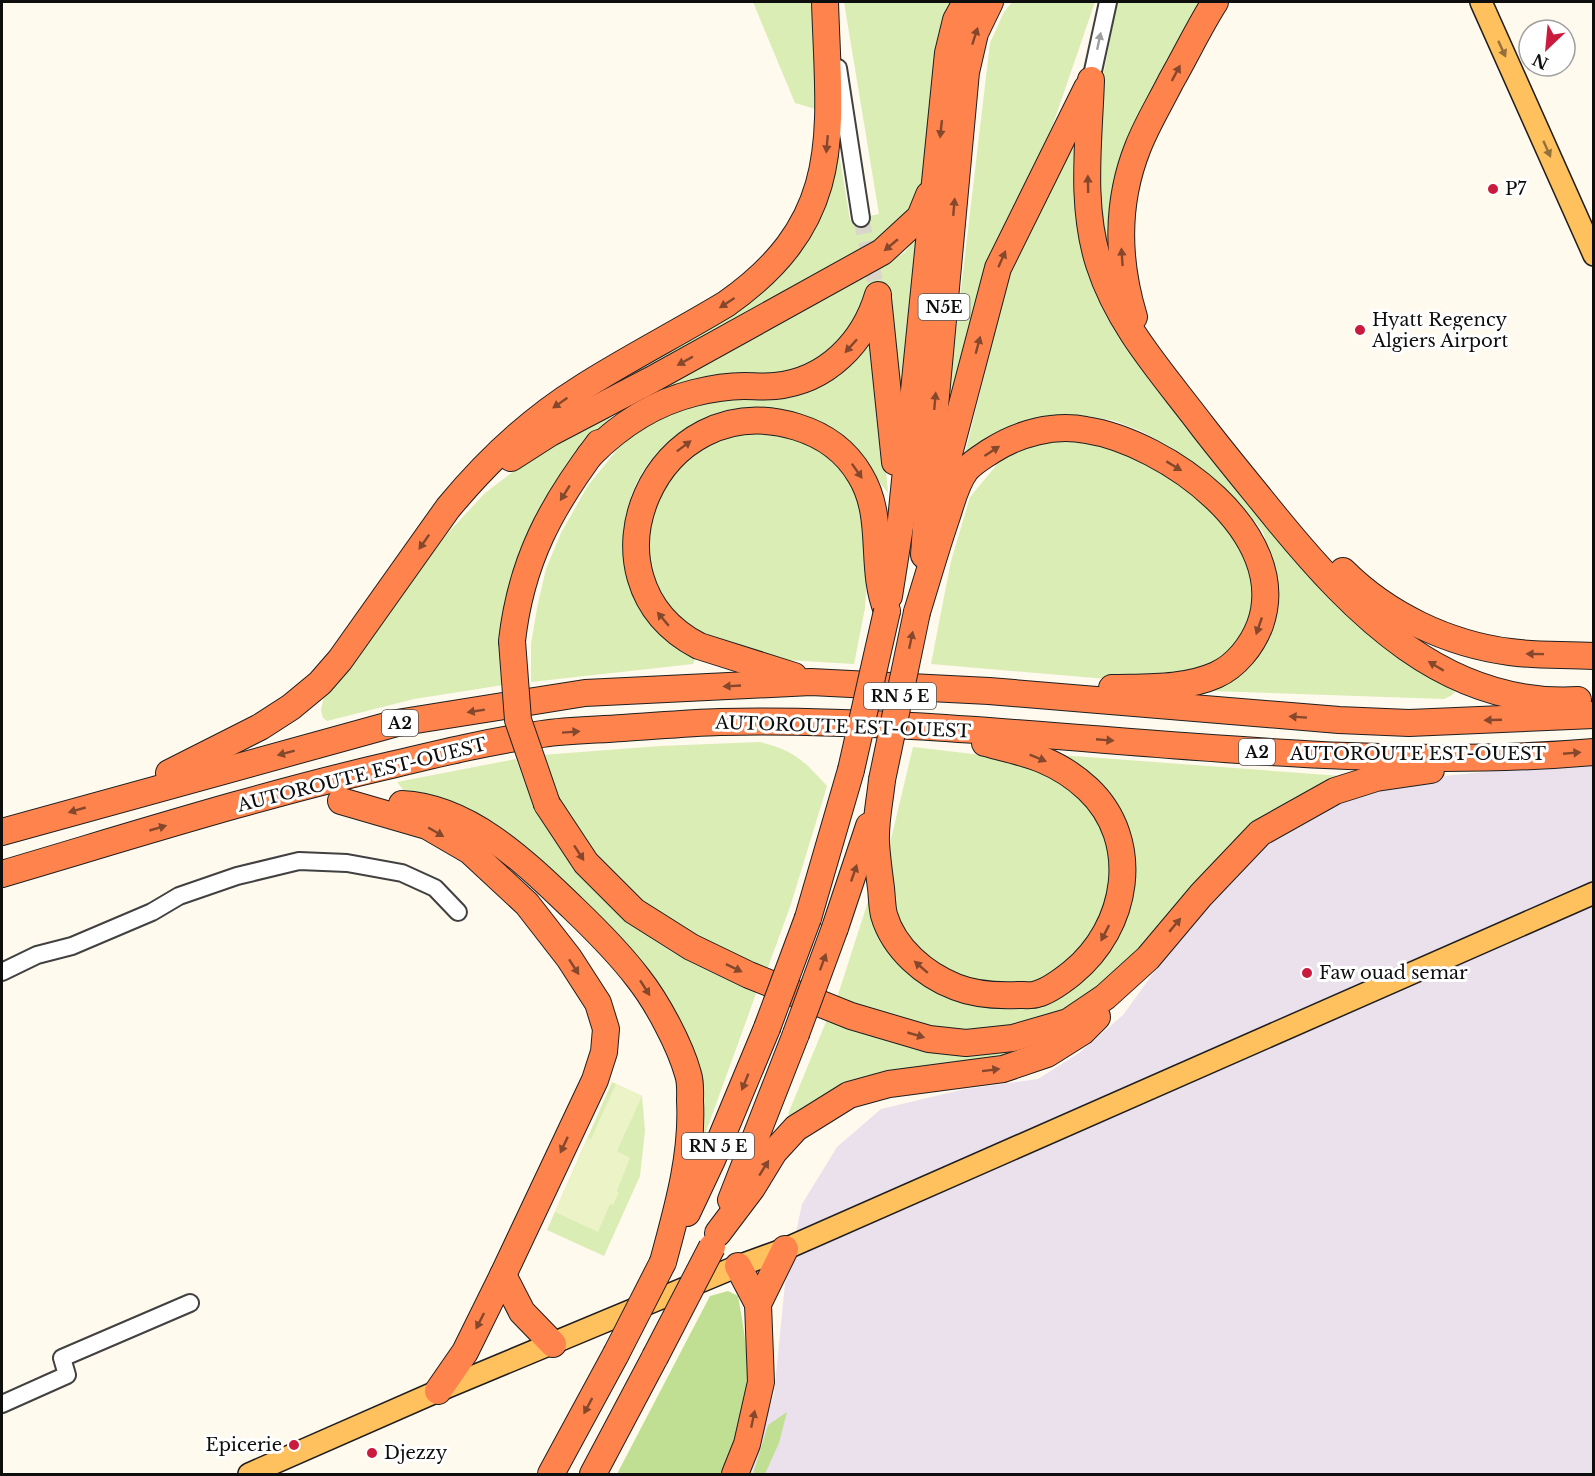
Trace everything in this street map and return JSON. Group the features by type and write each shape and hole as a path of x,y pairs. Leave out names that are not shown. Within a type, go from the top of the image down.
{"highway":[{"path":"114,800 243,737 291,707 320,683 340,660 448,508 468,484 510,442 580,389 726,304 758,279 786,249 809,212 824,168 829,121 826,2"},
{"path":"957,71 951,36 956,20 966,2"},
{"path":"957,71 990,2"},
{"path":"1161,371 1142,337 1127,290 1121,242 1123,203 1131,166 1146,129 1215,2"},
{"name":"N5E","path":"901,520 935,180 957,71"},
{"name":"N5E","path":"925,543 957,71"},
{"path":"1091,80 1088,181 1091,233 1099,263 1110,293 1140,346 1227,458 1342,594 1387,633 1426,661 1470,683 1518,697 1567,701 1593,699"},
{"name":"N5E","path":"925,543 998,267 1091,80"},
{"path":"468,484 550,433 651,380 882,252 920,217 935,180"},
{"path":"590,455 629,422 675,399 725,387 784,384 807,378 822,370 835,362 858,338 867,325 878,295 901,520"},
{"path":"651,380 619,416 558,504 531,558 519,598 512,641 518,720 547,804 585,863 634,911 681,941 749,975 850,1016 929,1038 966,1043 1013,1038 1068,1022 1105,997 1148,958"},
{"path":"812,682 699,646 672,629 651,604 644,589 637,556 639,519 651,484 673,455 700,435 743,421 758,420 788,424 827,440 853,465 871,496 876,519 878,581 887,611"},
{"path":"917,612 954,493 966,471 974,462 998,446 1014,438 1039,431 1066,428 1103,433 1174,465 1196,480 1229,512 1255,553 1264,585 1262,621 1245,651 1216,675 1185,683 1156,686 989,691"},
{"path":"1227,458 1351,579 1383,605 1401,615 1439,633 1499,650 1525,654 1593,656"},
{"name":"RN 5 E","path":"551,1474 616,1354 712,1160 767,1028 808,918 851,770 887,611 901,520"},
{"name":"RN 5 E","path":"593,1474 715,1240 835,928 860,856 882,780 917,612 925,543"},
{"name":"AUTOROUTE EST-OUEST","path":"2,832 398,723 585,693 812,682 989,691 1339,720 1409,723 1593,715"},
{"name":"AUTOROUTE EST-OUEST","path":"2,874 258,799 357,773 472,746 546,733 717,722 818,722 921,726 1249,752 1418,758 1536,757 1593,752"},
{"path":"882,780 876,842 884,915 894,937 922,969 943,982 967,992 994,996 1037,994 1059,983 1098,946 1121,895 1124,866 1118,840 1100,802 1065,771 1038,757 921,726"},
{"path":"715,1240 774,1152 795,1128 849,1095 889,1084 1004,1069 1047,1054 1082,1032 1110,1003 1201,895 1260,833 1335,791 1376,778 1478,762 1536,757"},
{"path":"258,799 411,804 465,822 500,843 544,879 590,924 638,978 664,1017 689,1076 691,1119 688,1153 663,1262"},
{"path":"341,801 427,826 470,851 527,904 569,958 597,1003 606,1029 604,1052 595,1080 465,1352 438,1391"},
{"path":"758,1304 785,1249"},
{"path":"735,1474 747,1444 761,1382 758,1304 738,1266"},
{"path":"503,1275 522,1312 553,1344"}],"main road":[{"path":"1481,2 1593,255"},
{"path":"249,1474 438,1391 738,1266 785,1249 1593,893"}],"street":[{"path":"826,2 861,218"},
{"name":"N5E","path":"1091,80 1108,2"},
{"path":"2,972 37,956 72,946 152,912 179,896 237,876 299,861 347,863 402,873 435,888 458,912"},
{"path":"2,1404 67,1374 62,1358 190,1303"}],"shaded area":[{"path":"1593,761 1593,1474 747,1474 774,1394 785,1284 802,1204 837,1147 881,1109 965,1089 1038,1079 1079,1053 1123,1015 1186,928 1249,860 1292,824 1339,797 1394,781"}],"green space":[{"path":"753,2 819,2 819,110 795,103"},
{"path":"844,2 966,2 939,168 896,230 828,271 623,378 624,384 582,408 583,399 735,306 831,180 839,153 850,220 879,214"},
{"path":"1012,2 1095,2 1052,127 995,255 955,409 947,408 990,43 1004,12"},
{"path":"1117,2 1209,2 1143,129 1116,278 1097,215 1100,93"},
{"path":"1075,141 1073,164 1075,217 1082,245 1125,341 1442,682 1455,692 1452,695 1444,699 1212,691 1245,668 1262,651 1276,615 1276,572 1263,532 1245,509 1219,483 1172,448 1141,431 1115,421 1088,416 1049,416 1019,425 960,474 1007,282"},
{"path":"932,216 902,405 889,291 864,294 850,332 824,360 801,370 649,399 661,383 869,275 905,252"},
{"path":"873,327 888,493 847,443 820,425 795,413 772,409 748,410 718,415 691,426 668,442 649,462 635,486 626,513 624,542 627,572 640,606 662,635 697,655 693,664 531,682 531,644 537,608 546,569 561,533 587,487 615,452 641,425 662,410 789,389"},
{"path":"619,405 548,513 503,685 414,699 327,721 323,718 321,710 324,697 447,534 485,493 523,464"},
{"path":"743,430 786,434 816,444 842,465 859,488 868,565 865,608 854,664 769,659 716,647 666,611 647,568 648,517 674,467 702,445"},
{"path":"1081,436 1158,461 1237,529 1260,597 1234,651 1190,678 1142,682 931,664 951,561 970,497 1000,461 1041,441"},
{"path":"760,742 782,749 798,758 827,786 791,904 767,970 663,921 603,871 556,796 542,755 660,746"},
{"path":"913,747 1024,760 1061,779 1102,823 1114,887 1081,955 1036,982 978,987 914,951 889,908 886,860"},
{"path":"1047,754 1355,777 1302,802 1124,969 1067,1011 1014,1025 961,1031 907,1021 837,998 872,889 919,979 1060,992 1133,862"},
{"path":"516,759 544,821 582,875 604,899 656,942 686,960 757,991 703,1140 701,1107 613,938 405,792 397,782"},
{"path":"828,1017 882,1039 915,1045 1054,1038 1028,1052 792,1118 788,1114"},
{"path":"612,1082 642,1096 645,1131 640,1176 604,1256 547,1230"},
{"path":"616,1084 642,1096 617,1151 630,1158 617,1191 619,1192 613,1205 610,1204 598,1232 555,1212 588,1138 591,1139"},
{"path":"728,1291 738,1296 745,1342 748,1386 741,1430 724,1474 617,1474 710,1296"},
{"path":"787,1412 779,1443 765,1474 753,1474 768,1425"}],"tunnel":[{"path":"861,218 878,295"}],"place":[{"name":"P7","path":"1493,189"},
{"name":"Hyatt Regency Algiers Airport","path":"1360,330"},
{"name":"Faw ouad semar","path":"1307,973"},
{"name":"Epicerie","path":"294,1445"},
{"name":"Djezzy","path":"372,1453"}]}
